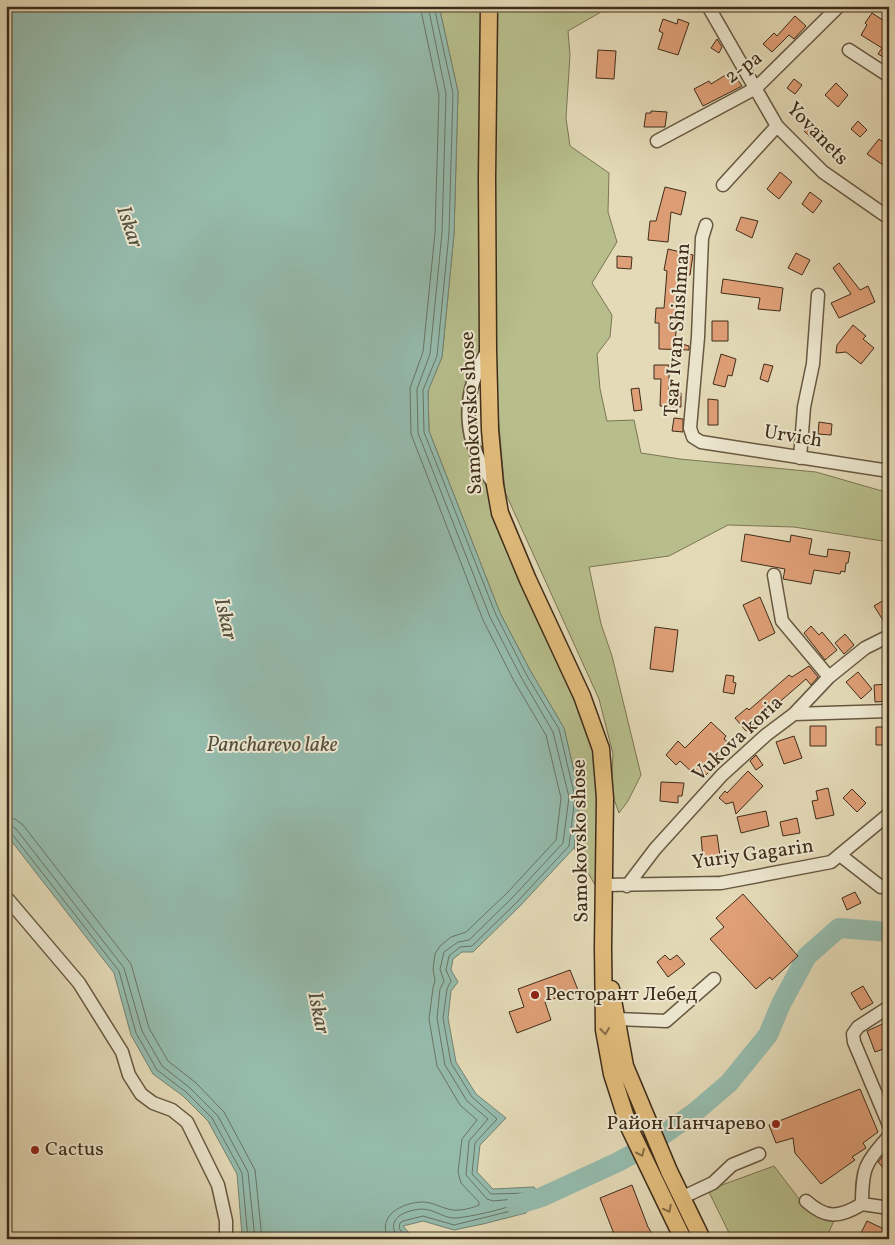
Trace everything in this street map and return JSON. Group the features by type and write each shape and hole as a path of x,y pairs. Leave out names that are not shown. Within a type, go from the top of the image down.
{"main road":[{"name":"Samokovsko shose","path":"489,6 488,350 490,430 495,485 500,513 528,580 582,696 600,749 605,798 604,1030 612,1074 630,1128 682,1239"},
{"name":"Samokovsko shose","path":"603,947 625,1066 639,1103 681,1198 702,1239"}],"street":[{"name":"Yovanets","path":"708,6 777,126 823,172 889,218"},
{"name":"2-ра","path":"657,142 756,88 839,6"},
{"path":"849,50 889,76"},
{"path":"723,185 777,126"},
{"name":"Tsar Ivan Shishman","path":"693,437 690,428 698,337 702,238 706,225"},
{"path":"800,458 804,407 813,364 818,295"},
{"name":"Urvich","path":"693,437 701,442 889,471"},
{"path":"774,575 782,621 829,677"},
{"name":"Vukova koria","path":"627,886 656,849 722,775 766,735 794,714 829,677 865,648 889,636"},
{"path":"794,714 889,711"},
{"name":"Yuriy Gagarin","path":"604,885 720,883 831,862 889,814"},
{"path":"840,855 881,887"},
{"path":"6,896 79,983 122,1052 129,1075 141,1094 153,1103 172,1110 187,1122 218,1184 226,1221 226,1239"},
{"path":"617,1020 666,1021 714,979"},
{"path":"889,1006 858,1027 853,1034 854,1042 889,1125"},
{"path":"862,1204 863,1171 870,1157 889,1136"},
{"path":"681,1198 713,1182 732,1165 759,1154"},
{"path":"806,1201 815,1209 824,1213 847,1213 862,1204 889,1208"}],"green space":[{"path":"439,6 481,6 482,347 472,364 462,400 461,418 464,436 469,453 477,471 488,488 588,728 595,759 599,800 595,885 574,848 580,797 564,728 531,672 500,613 429,431 428,390 442,357 454,234 458,92"},
{"path":"493,6 600,6 601,12 568,31 570,55 566,118 570,146 609,173 608,212 617,242 592,283 612,315 610,337 597,354 600,389 607,421 634,420 641,453 680,459 816,472 889,493 889,542 794,527 728,525 669,556 589,567 601,624 612,656 641,775 628,801 619,813 611,791 613,754 599,699 505,492 496,394"},
{"path":"774,1166 803,1204 835,1218 826,1239 732,1239 708,1190"}],"water":[{"name":"Pancharevo lake","path":"6,6 439,6 458,92 454,234 442,357 428,391 429,431 500,613 531,672 564,728 580,797 574,848 520,906 473,952 462,952 453,959 451,970 458,982 451,991 448,1018 456,1062 476,1094 506,1118 480,1145 477,1172 493,1189 534,1187 542,1197 526,1213 454,1230 423,1221 403,1226 414,1239 245,1239 242,1235 237,1174 208,1121 183,1096 153,1074 131,1035 114,973 6,834"}],"building":[{"path":"872,13 889,24 889,60 878,54 882,48 861,35 867,25 865,23"},
{"path":"795,16 806,26 794,39 789,35 772,52 763,44 774,33 777,36"},
{"path":"663,19 677,24 678,19 689,23 678,55 658,49 663,33 659,31"},
{"path":"717,39 722,47 719,53 711,48"},
{"path":"598,50 616,51 614,79 596,78"},
{"path":"732,71 742,86 703,106 694,89 709,81 711,84"},
{"path":"794,79 802,85 795,94 787,88"},
{"path":"836,83 848,95 838,107 825,95"},
{"path":"651,111 667,112 665,127 644,127 646,113 651,113"},
{"path":"858,121 867,130 860,137 851,129"},
{"path":"812,122 823,132 815,141 804,131"},
{"path":"879,139 889,147 889,158 883,165 867,154"},
{"path":"780,172 792,182 779,199 767,189"},
{"path":"665,187 686,192 681,215 671,212 668,242 648,240 650,221 656,221"},
{"path":"810,192 822,201 813,213 802,204"},
{"path":"741,217 758,221 752,238 736,230"},
{"path":"668,249 693,255 690,275 682,274 680,311 678,310 675,342 689,346 689,350 659,349 659,323 655,323 656,308 664,308 667,271 664,270"},
{"path":"796,253 810,260 802,275 788,268"},
{"path":"617,256 632,257 631,269 617,268"},
{"path":"839,263 860,290 868,286 875,302 839,318 831,303 851,294 833,268"},
{"path":"723,279 783,288 780,311 758,309 760,298 721,293"},
{"path":"712,321 728,321 728,341 712,341"},
{"path":"853,325 866,336 863,339 874,348 861,364 846,352 836,353 837,345"},
{"path":"721,354 736,359 732,376 728,375 725,387 713,384"},
{"path":"764,364 773,366 768,382 760,379"},
{"path":"654,365 669,365 669,393 681,393 681,407 660,406 661,379 654,379"},
{"path":"639,388 642,410 634,411 631,389"},
{"path":"708,399 718,400 718,425 708,425"},
{"path":"674,418 683,419 683,432 672,431"},
{"path":"819,422 832,424 831,435 818,434"},
{"path":"745,534 790,542 791,535 812,539 809,554 827,557 828,549 850,552 848,563 846,563 845,572 841,571 840,574 814,570 811,584 783,579 785,569 741,561"},
{"path":"760,597 775,633 759,641 743,605"},
{"path":"889,597 889,628 888,628 874,606"},
{"path":"811,626 819,635 822,632 837,650 825,660 804,633"},
{"path":"655,627 678,630 673,672 650,669"},
{"path":"845,634 854,645 844,654 835,643"},
{"path":"809,666 818,677 811,685 806,679 746,731 735,718 747,708 749,710 789,675 792,677"},
{"path":"858,672 872,689 861,699 846,682"},
{"path":"726,675 734,676 733,682 736,683 734,694 723,692"},
{"path":"888,684 889,701 875,702 874,685"},
{"path":"711,722 726,736 724,739 731,745 711,766 713,768 702,779 680,761 676,765 666,755 678,741 685,748"},
{"path":"810,726 826,726 826,746 810,746"},
{"path":"876,727 889,727 889,745 876,745"},
{"path":"794,736 802,758 784,764 776,742"},
{"path":"756,755 763,765 756,770 750,761"},
{"path":"748,771 763,786 736,814 733,802 726,804 719,798 725,791 727,793"},
{"path":"661,782 684,783 682,796 678,796 678,803 660,801"},
{"path":"828,788 834,815 816,819 812,801 818,800 816,791"},
{"path":"852,789 866,803 857,812 843,798"},
{"path":"766,811 769,826 741,833 737,817"},
{"path":"797,818 800,833 783,836 780,822"},
{"path":"717,835 720,856 703,858 701,837"},
{"path":"855,892 861,903 847,910 842,898"},
{"path":"743,894 798,956 772,980 770,977 756,989 710,939 724,927 716,918"},
{"path":"665,955 670,960 677,955 685,964 668,977 657,962"},
{"path":"570,970 578,990 545,1002 551,1020 517,1033 509,1012 524,1007 518,989"},
{"path":"863,986 873,1003 861,1010 851,993"},
{"path":"889,1021 889,1047 875,1052 867,1031"},
{"path":"860,1089 878,1132 863,1143 866,1148 852,1157 855,1160 821,1184 795,1153 793,1138 776,1143 769,1125"},
{"path":"889,1149 889,1174 878,1162"},
{"path":"632,1185 648,1227 655,1239 616,1239 600,1198"},
{"path":"867,1221 886,1230 882,1239 858,1239"}],"waterway":[{"path":"516,1205 542,1197 618,1162 647,1146 694,1113 729,1083 768,1035 781,1004 807,956 839,928 889,932"}],"place":[{"name":"Ресторант Лебед","path":"535,995"},
{"name":"Район Панчарево","path":"776,1124"},
{"name":"Cactus","path":"35,1150"}],"water label":[{"name":"Iskar","path":"129,227"},
{"name":"Iskar","path":"225,619"},
{"name":"Iskar","path":"318,1013"}]}
